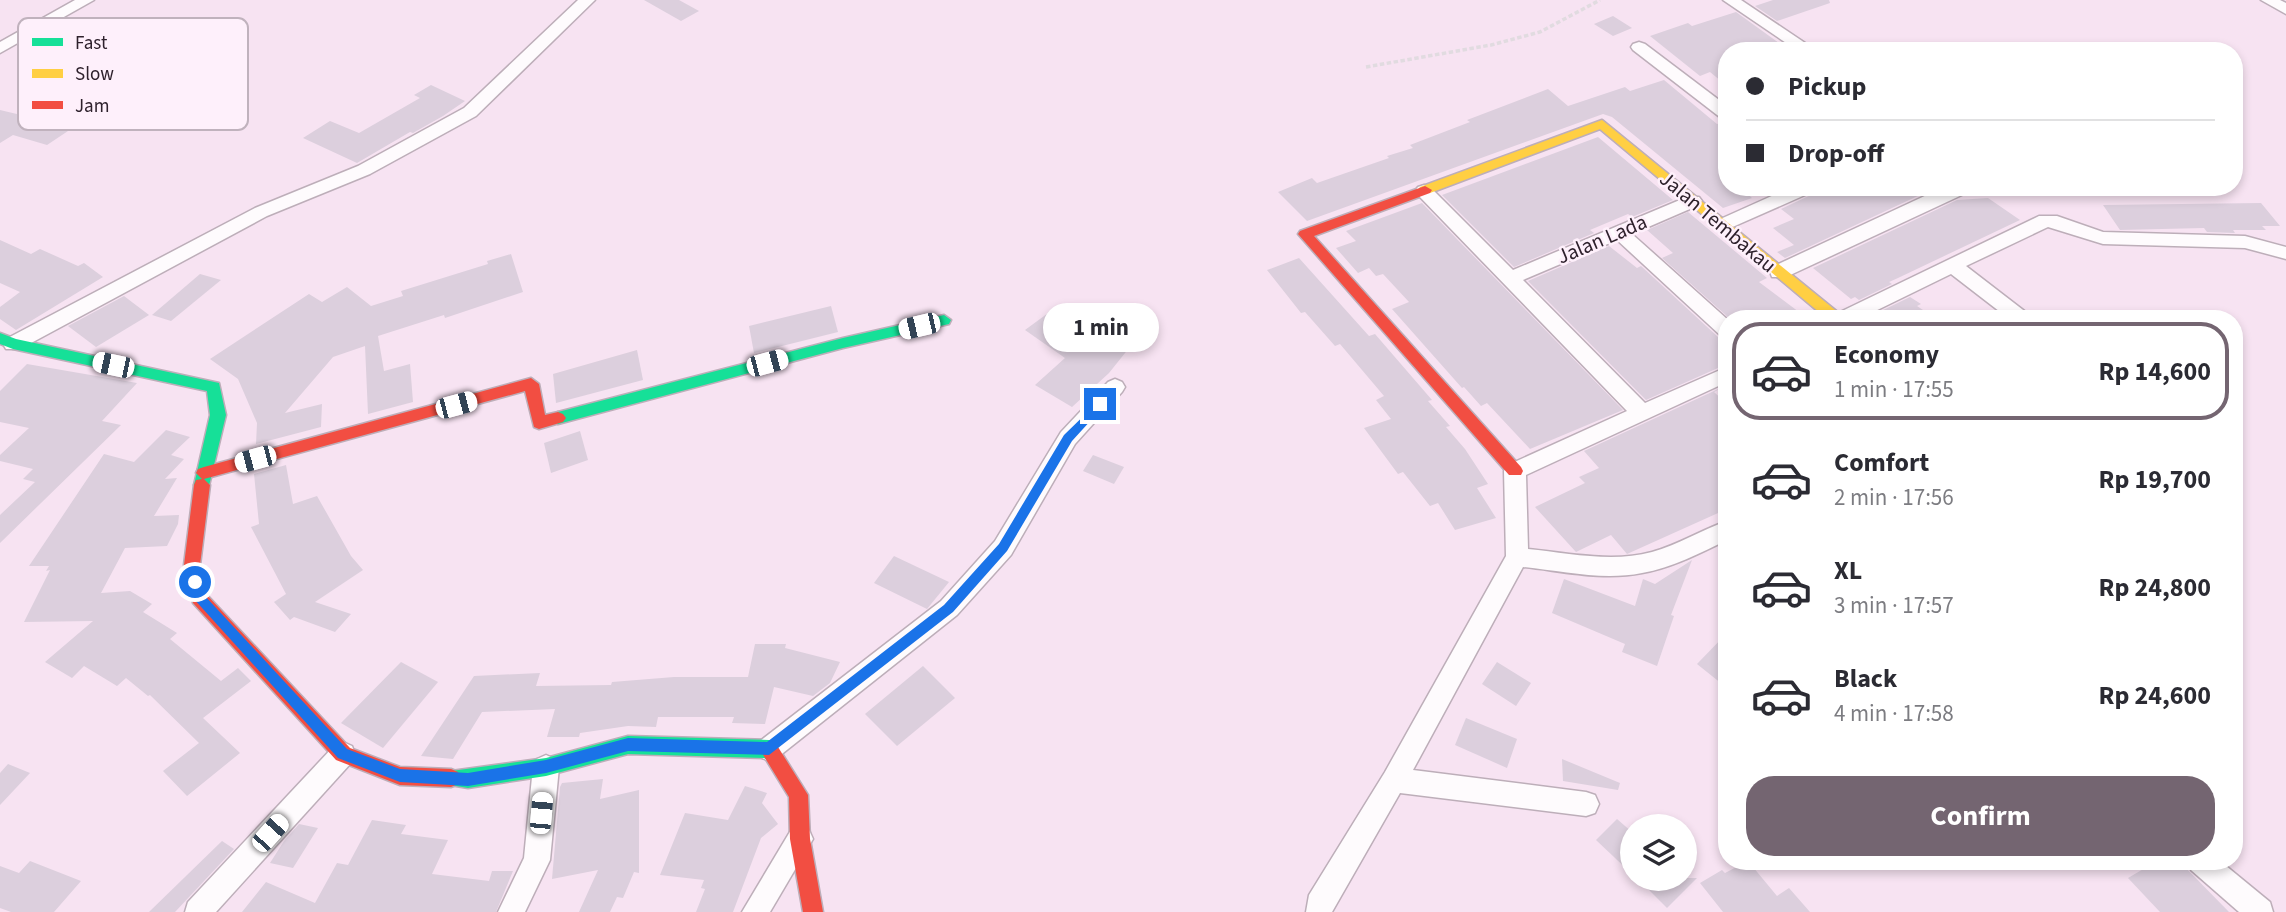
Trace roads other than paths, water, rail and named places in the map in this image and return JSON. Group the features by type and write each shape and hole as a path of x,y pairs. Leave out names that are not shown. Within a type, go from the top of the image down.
{"street":[{"path":"54,18 86,0"},
{"path":"6,341 261,212 364,170 470,112 587,0"},
{"path":"1731,0 1795,42"},
{"path":"2269,0 2286,9"},
{"path":"0,48 18,38"},
{"path":"1639,47 1718,107"},
{"name":"Jalan Tembakau","path":"1424,191 1602,124 1825,310"},
{"path":"1319,912 1319,905 1394,780 1517,557 1515,471 1306,234 1424,191 1642,413"},
{"path":"1722,225 1788,196"},
{"path":"1779,272 1945,196"},
{"name":"Jalan Lada","path":"1511,278 1693,201"},
{"path":"1861,310 2039,222 2049,220 2066,222 2095,237 2245,242 2286,253"},
{"path":"1619,232 1718,322"},
{"path":"1952,265 2010,310"},
{"path":"204,473 531,384 539,423 944,320"},
{"path":"6,341 214,387 218,415 204,473 192,565 199,598 343,754 400,776 468,779 546,766 628,745 769,749 949,608 1003,548 1068,438 1115,387"},
{"path":"1515,471 1718,378"},
{"path":"1517,557 1617,565 1640,564 1659,559 1718,534"},
{"path":"769,749 798,795 800,839 813,912"},
{"path":"198,912 343,754"},
{"path":"511,912 537,860 546,766"},
{"path":"1394,780 1586,804"},
{"path":"755,912 800,839"},
{"path":"2211,870 2260,912"}]}
